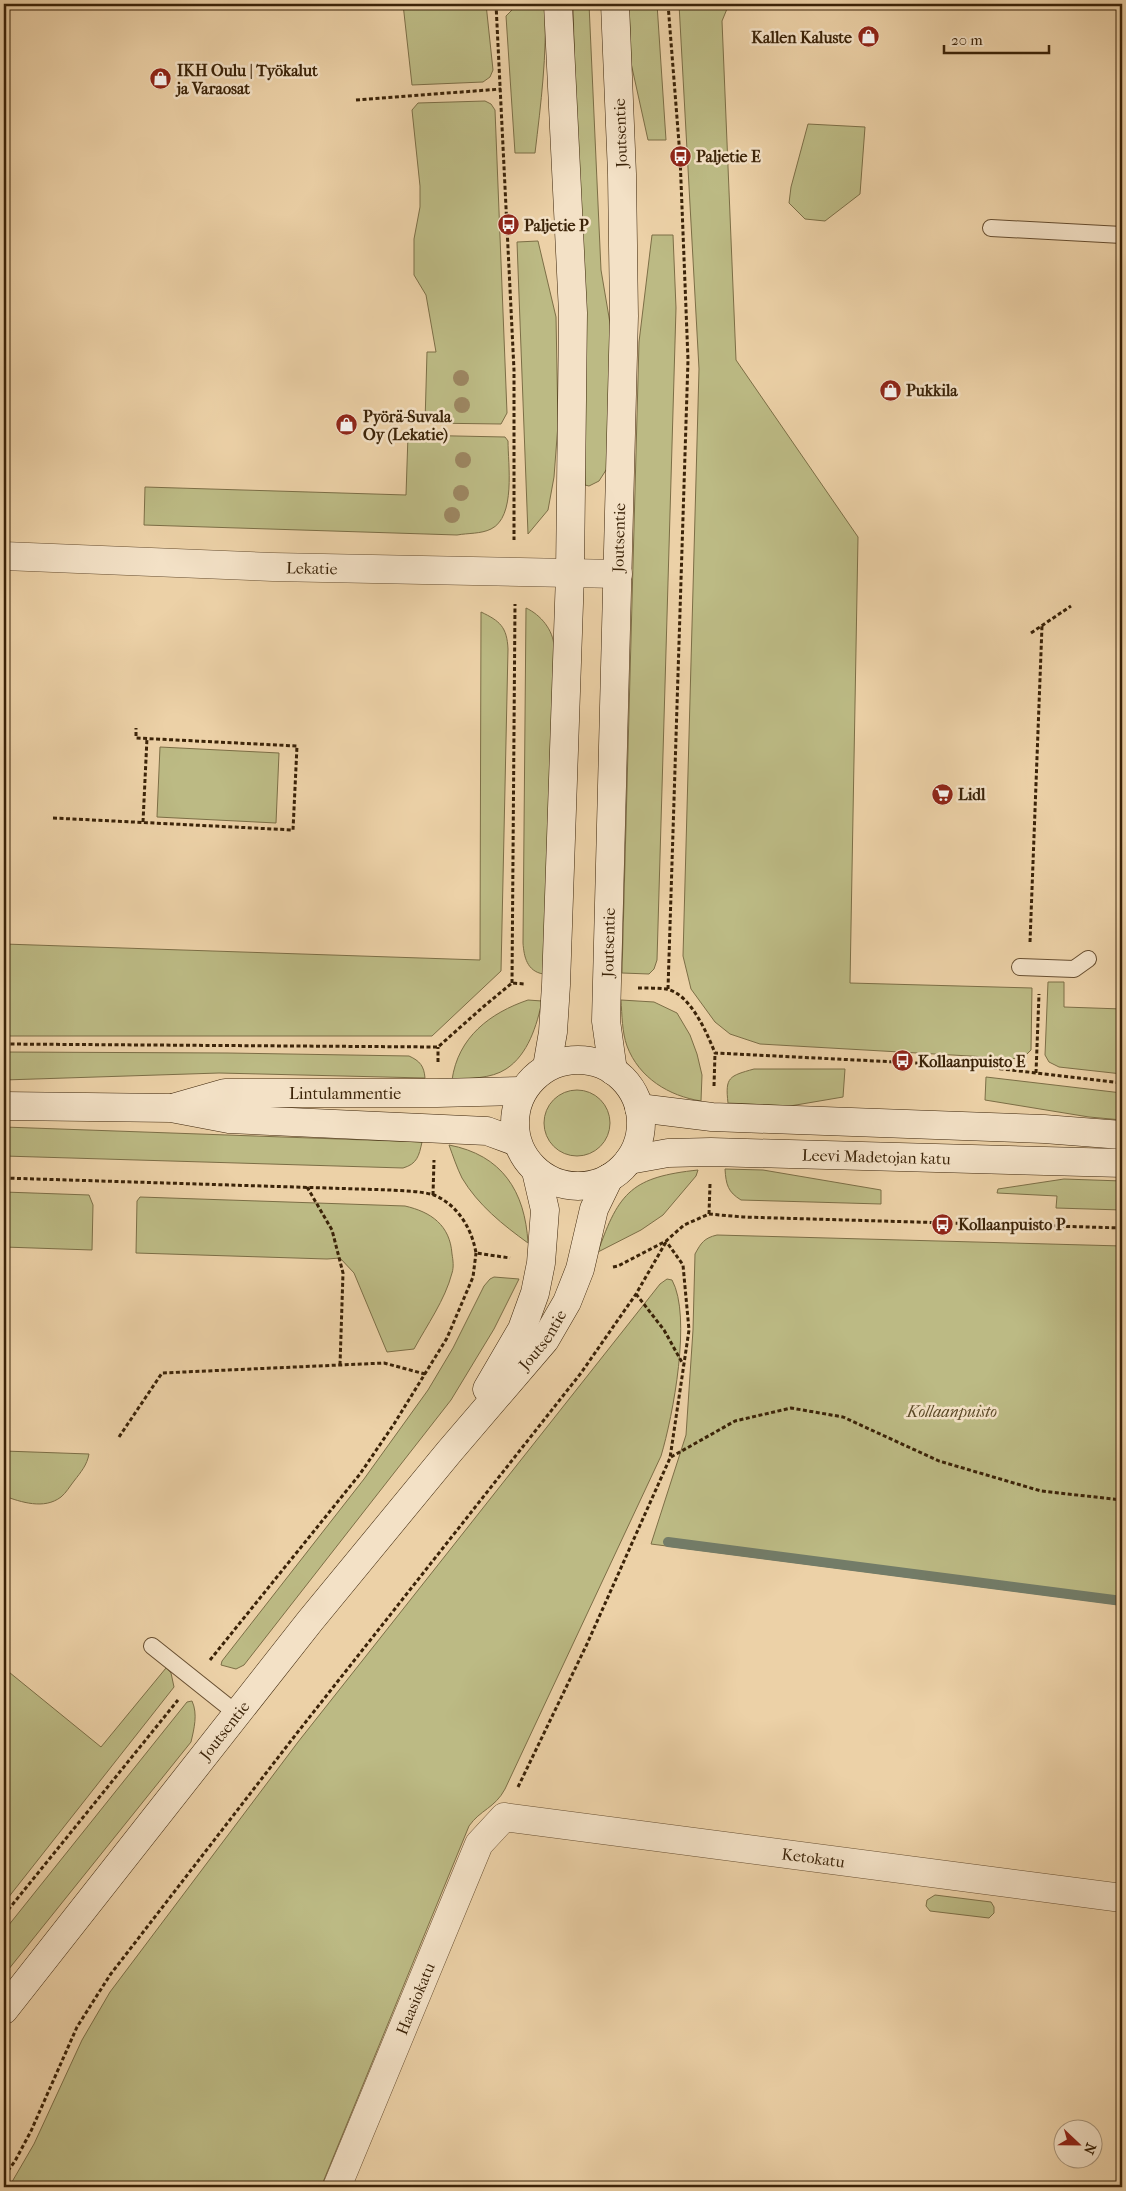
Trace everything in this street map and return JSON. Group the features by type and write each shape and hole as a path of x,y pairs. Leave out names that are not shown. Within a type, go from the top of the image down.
{"main road":[{"path":"547,1067 553,1032 556,986 570,574 573,313 558,4"},
{"name":"Joutsentie","path":"614,1071 606,1022 624,316 622,174 615,4"},
{"name":"Lekatie","path":"4,556 264,566 618,574"},
{"path":"578,1059 601,1064 614,1071 631,1089 639,1108 640,1132 637,1144 629,1160 609,1178 588,1186 554,1182 528,1162 517,1142 515,1114 522,1091 528,1082 547,1067 562,1062 578,1059"},
{"name":"Lintulammentie","path":"171,1108 225,1093 522,1091"},
{"name":"Lintulammentie","path":"4,1106 171,1108 229,1119 487,1131 517,1142"},
{"name":"Leevi Madetojan katu","path":"639,1108 712,1117 1044,1129 1122,1135"},
{"name":"Leevi Madetojan katu","path":"629,1160 668,1153 711,1152 1122,1163"},
{"name":"Joutsentie","path":"449,1452 522,1329 535,1293 541,1263 545,1210 536,1170"},
{"name":"Joutsentie","path":"4,2010 236,1713 449,1452 545,1340 567,1302 580,1269 594,1209 609,1178"},
{"name":"Ketokatu","path":"504,1817 1122,1898"},
{"name":"Haasiokatu","path":"337,2187 479,1844 504,1817"}],"lane":[{"path":"991,228 1122,235"},
{"path":"1026,967 1074,969 1088,960"},
{"path":"152,1646 236,1713"}],"path":[{"path":"496,4 514,370 512,984"},
{"path":"668,4 680,156 688,360 668,989"},
{"path":"356,100 501,89"},
{"path":"1031,633 1071,606"},
{"path":"1036,1073 1040,991 1026,967 1042,626"},
{"path":"53,818 293,830 297,746 136,738 136,728"},
{"path":"143,822 147,738"},
{"path":"4,1044 438,1048 482,1007 512,984 527,984"},
{"path":"630,988 668,989 685,1001 696,1013 707,1032 715,1052 713,1094"},
{"path":"715,1052 977,1066 1122,1083"},
{"path":"4,1178 391,1190 433,1195 448,1204 464,1220 473,1237 476,1253 473,1277 447,1338 394,1424"},
{"path":"709,1214 710,1178"},
{"path":"307,1187 332,1230 343,1273 340,1365"},
{"path":"4,2176 15,2161 31,2131 78,2026 110,1975 303,1725 580,1373 636,1294 666,1242 684,1225 709,1214 762,1218 1122,1228"},
{"path":"580,1269 618,1266 666,1242"},
{"path":"504,1817 587,1644 670,1458 689,1330 683,1265 666,1242"},
{"path":"476,1253 541,1263"},
{"path":"636,1294 664,1330 684,1366"},
{"path":"119,1437 162,1373 384,1363 425,1374"},
{"path":"670,1458 735,1420 791,1408 843,1417 939,1461 1041,1491 1122,1500"}],"green space":[{"path":"403,4 486,4 493,70 490,77 483,82 412,85"},
{"path":"573,4 589,4 601,270 611,329 608,467 599,481 589,486 585,485"},
{"path":"629,4 657,4 666,140 648,140 631,63"},
{"path":"679,4 729,4 722,21 736,360 858,537 850,983 1032,988 1031,1050 1022,1059 760,1044 730,1034 715,1022 691,989 683,956 699,369"},
{"path":"545,5 544,61 535,153 515,153 506,16 514,8"},
{"path":"485,101 491,104 495,110 507,413 501,424 425,423 427,352 436,352 426,295 414,275 414,239 420,207 420,186 412,110 418,103"},
{"path":"808,124 865,127 860,194 825,221 805,219 789,203 791,187"},
{"path":"652,235 673,235 676,308 657,960 654,969 649,974 622,973 639,342"},
{"path":"538,241 556,317 558,424 554,477 548,510 528,534 517,242"},
{"path":"408,435 505,437 508,441 509,489 504,513 499,523 487,531 457,535 144,525 145,487 406,495"},
{"path":"526,608 537,615 549,629 554,646 543,974 533,970 527,963 523,943"},
{"path":"481,612 493,618 504,630 508,649 501,971 432,1036 4,1036 4,944 480,960"},
{"path":"160,747 279,753 276,823 157,817"},
{"path":"1048,982 1064,982 1064,1007 1122,1009 1122,1074 1059,1067 1049,1062 1045,1055"},
{"path":"528,1000 542,1001 526,1048 514,1063 494,1075 452,1080 455,1065 461,1051 478,1029 501,1012"},
{"path":"621,1000 654,1002 677,1013 690,1035 697,1054 702,1075 701,1101 678,1095 656,1084 639,1067 625,1041"},
{"path":"4,1052 409,1056 421,1064 425,1078 219,1073 4,1080"},
{"path":"754,1069 845,1069 843,1097 790,1106 728,1103 727,1088 730,1079"},
{"path":"986,1077 1122,1093 1122,1120 1089,1117 985,1100"},
{"path":"577,1090 589,1093 600,1100 607,1111 610,1123 607,1135 600,1146 589,1153 577,1156 565,1153 554,1146 547,1135 544,1123 547,1111 554,1100 565,1093"},
{"path":"4,1127 422,1142 417,1159 403,1168 4,1156"},
{"path":"449,1145 483,1157 507,1178 516,1192 522,1207 528,1243 500,1222 468,1188"},
{"path":"725,1169 763,1170 881,1190 881,1204 741,1200 728,1188"},
{"path":"698,1170 696,1176 663,1215 641,1230 598,1252 613,1214 632,1191 643,1183 658,1177"},
{"path":"1064,1179 1122,1181 1122,1210 1056,1208 1057,1196 997,1193 998,1189"},
{"path":"4,1192 89,1195 93,1205 92,1250 4,1247"},
{"path":"140,1197 405,1206 423,1212 438,1221 447,1235 450,1244 453,1271 440,1303 414,1349 387,1352 354,1273 340,1258 136,1253 137,1201"},
{"name":"Kollaanpuisto","path":"717,1235 1122,1246 1122,1605 651,1544 686,1435 693,1330 695,1254 703,1242"},
{"path":"494,1277 519,1279 494,1329 451,1400 244,1665 236,1669 221,1665 222,1661 364,1479 428,1390 453,1348 484,1286"},
{"path":"667,1279 672,1280 678,1296 680,1341 671,1417 661,1456 505,1789 497,1801 469,1826 321,2187 9,2187 34,2144 82,2040 110,1992 298,1742 660,1284"},
{"path":"4,1451 89,1454 87,1462 63,1495 54,1501 32,1504 4,1496"},
{"path":"4,1668 101,1747 166,1668 171,1673 174,1687 4,1903"},
{"path":"192,1701 195,1716 191,1742 4,1975 4,1931 187,1702"},
{"path":"935,1895 991,1902 994,1907 994,1913 989,1918 930,1911 926,1906 927,1900"}],"waterway":[{"path":"668,1542 1122,1601"}],"place":[{"name":"Kallen Kaluste","path":"868,37"},
{"name":"IKH Oulu | Työkalut ja Varaosat","path":"161,79"},
{"name":"Paljetie E","path":"680,156"},
{"name":"Paljetie P","path":"508,225"},
{"name":"Pukkila","path":"890,390"},
{"name":"Pyörä-Suvala Oy (Lekatie)","path":"347,425"},
{"name":"Lidl","path":"942,794"},
{"name":"Kollaanpuisto E","path":"902,1061"},
{"name":"Kollaanpuisto P","path":"942,1224"}]}
